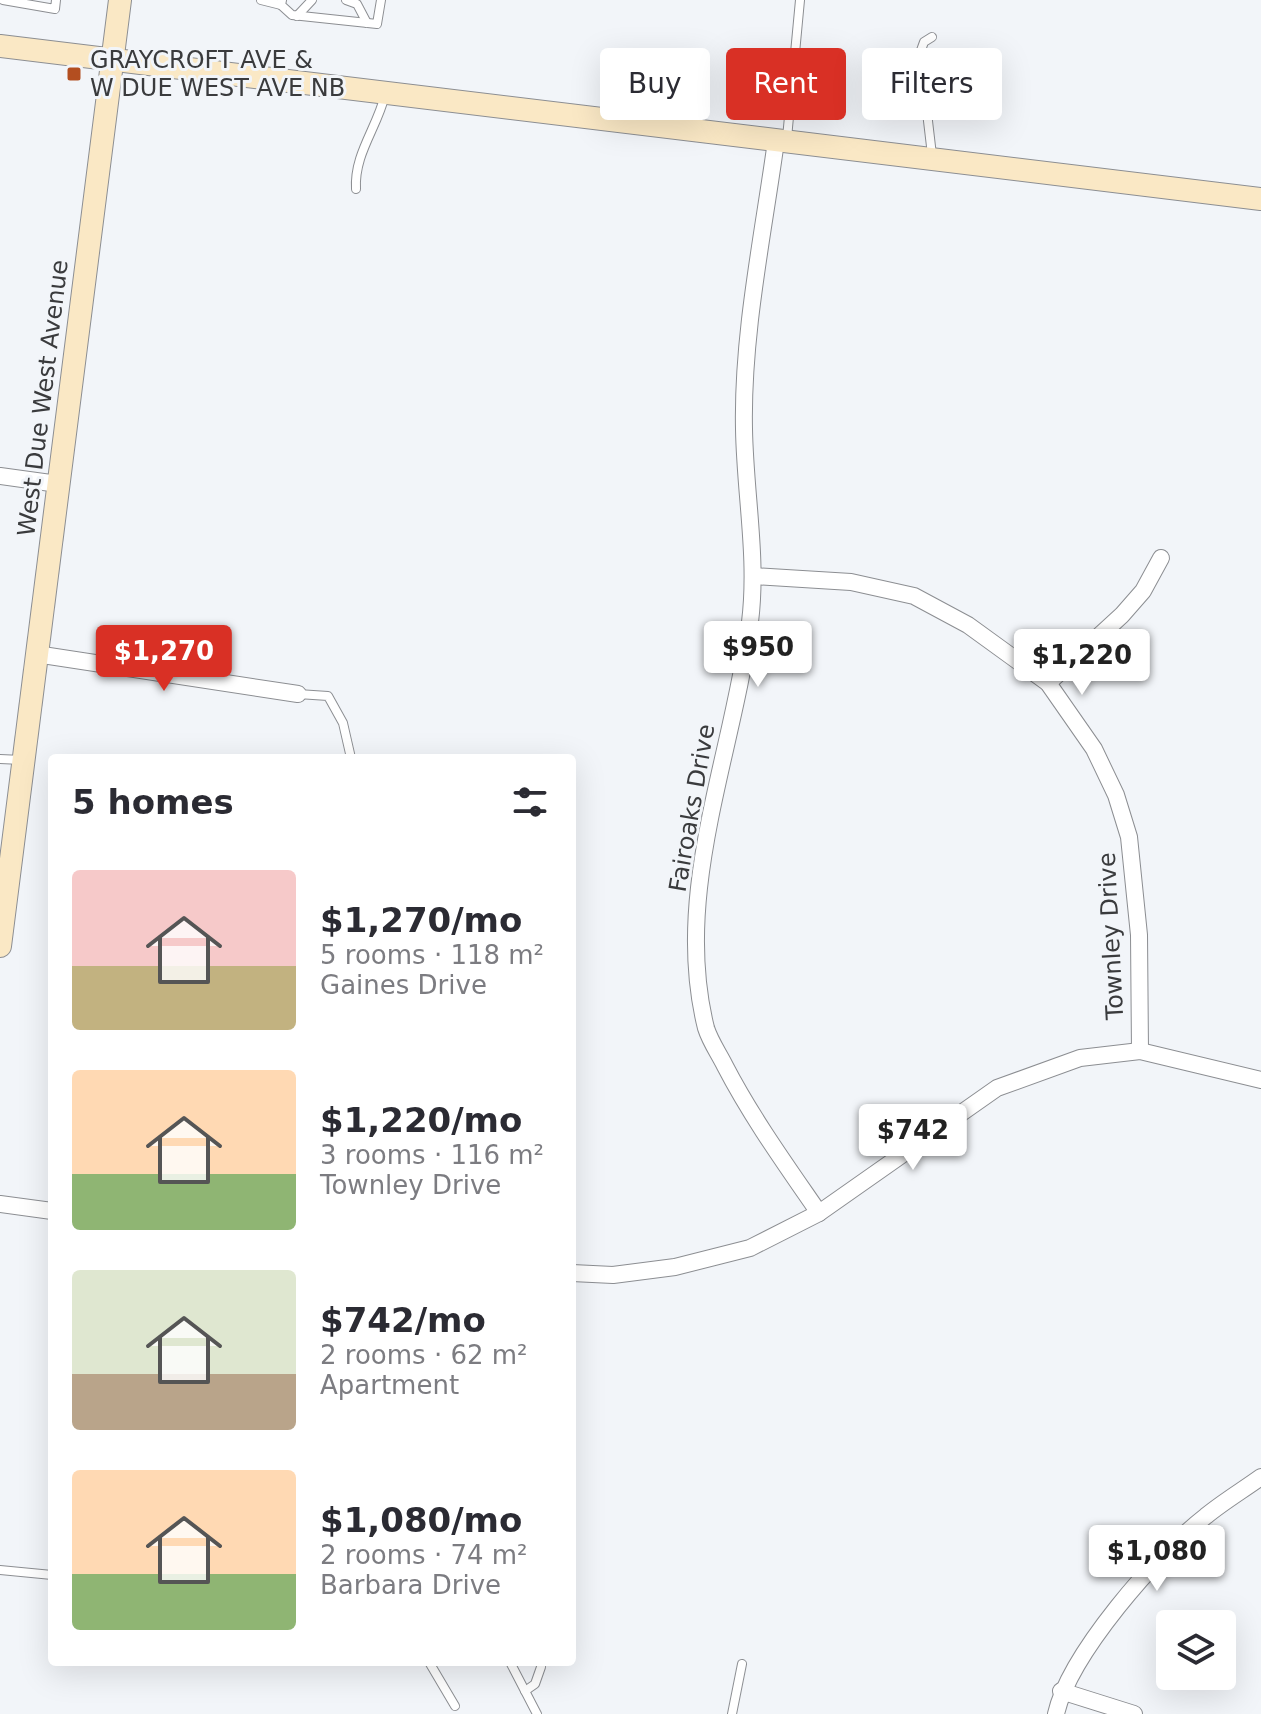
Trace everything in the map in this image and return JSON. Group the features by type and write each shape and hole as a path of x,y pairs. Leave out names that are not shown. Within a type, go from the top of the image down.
{"main road":[{"name":"West Due West Avenue","path":"0,946 3,893 23,760 120,0"},
{"path":"0,46 1261,199"}],"street":[{"name":"Fairoaks Drive","path":"781,142 748,347 744,428 753,576 748,635 707,845 696,922 698,982 707,1031 743,1101 819,1213"},
{"path":"0,476 58,484"},
{"path":"1048,683 1122,615 1143,591 1161,558"},
{"name":"Townley Drive","path":"753,576 851,582 914,596 968,625 1048,683 1094,749 1116,795 1129,837 1139,935 1140,1051"},
{"path":"36,654 298,694"},
{"path":"576,1273 613,1275 697,1263 750,1248 819,1213 997,1088 1080,1058 1140,1051 1261,1080"},
{"path":"0,1204 48,1210"},
{"path":"1056,1714 1061,1691 1118,1605 1204,1517 1261,1477"},
{"path":"1061,1691 1134,1714"}],"lane":[{"path":"3,0 55,9 56,0"},
{"path":"261,0 282,3 297,16 377,24 381,0"},
{"path":"297,16 312,0"},
{"path":"346,0 357,4 367,23"},
{"path":"781,142 800,0"},
{"path":"932,37 924,42 920,53 932,160"},
{"path":"356,189 356,164 380,116 385,94"},
{"path":"298,694 328,696 343,723 350,754"},
{"path":"0,759 23,760"},
{"path":"0,1570 48,1575"},
{"path":"732,1714 742,1664"},
{"path":"431,1666 455,1706"},
{"path":"512,1666 537,1714"},
{"path":"525,1691 539,1677 541,1667"}],"place":[{"name":"GRAYCROFT AVE & W DUE WEST AVE NB","path":"74,74"}]}
